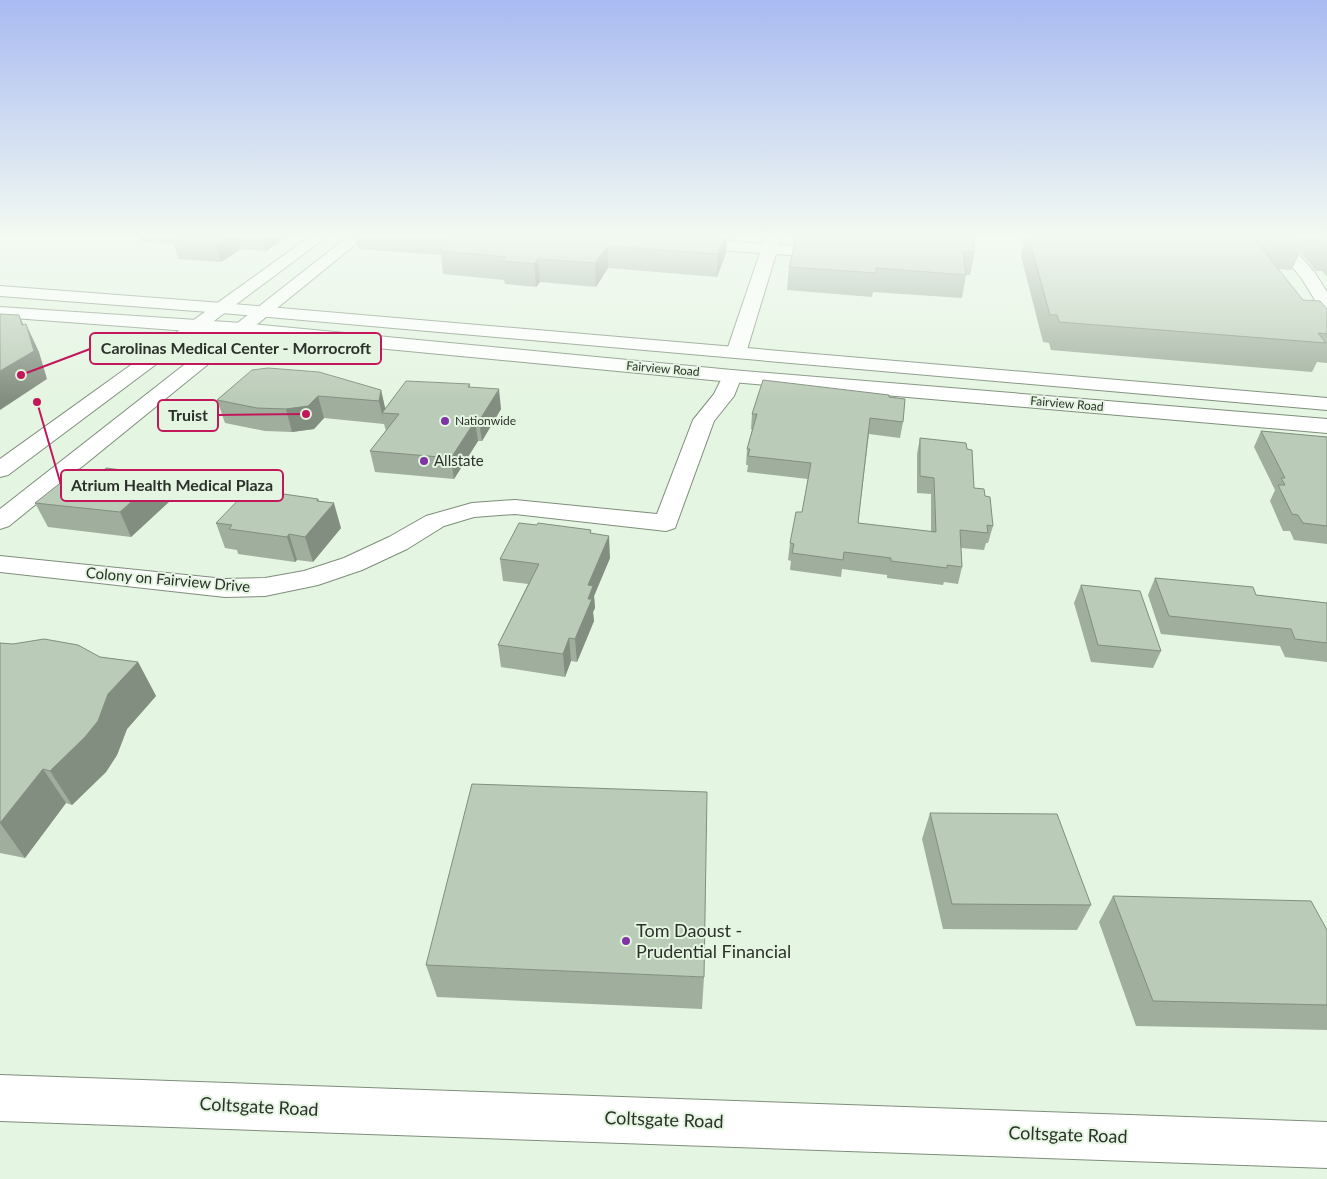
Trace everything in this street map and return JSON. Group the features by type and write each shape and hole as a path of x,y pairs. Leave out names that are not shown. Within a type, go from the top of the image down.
{"street":[{"path":"0,470 246,290"},
{"path":"0,521 290,290"},
{"path":"734,365 757,290"},
{"path":"1317,290 1327,306"},
{"name":"Fairview Road","path":"0,291 263,312 734,365 1327,426"},
{"name":"Fairview Road","path":"0,312 734,365 1327,404"},
{"name":"Colony on Fairview Drive","path":"0,564 225,588 265,587 308,579 353,564 398,544 435,520 472,510 515,507 666,523 704,420 724,396 734,365"},
{"name":"Coltsgate Road","path":"0,1098 100,1099 299,1109 574,1116 1327,1145"}],"building":[{"path":"1043,290 1295,290 1303,300 1320,301 1327,309 1327,334 1318,333 1326,343 1059,322 1057,315 1050,315"},
{"path":"0,314 19,315 22,325 26,324 34,351 0,371"},
{"path":"268,368 319,372 381,390 379,401 318,396 308,406 286,409 257,408 217,400 252,370"},
{"path":"763,380 889,395 889,397 905,399 903,422 870,418 858,523 936,532 934,478 920,476 920,438 966,443 967,449 972,450 974,488 984,489 985,496 990,497 993,526 987,525 988,533 960,530 962,567 947,565 947,568 891,561 891,558 844,552 843,560 792,553 794,544 790,543 796,512 802,512 811,463 748,456 750,449 747,449 757,414 752,414"},
{"path":"406,381 470,384 468,387 499,389 479,421 475,421 451,458 370,451 399,414 382,413"},
{"path":"1261,431 1327,437 1327,526 1303,523 1298,515 1292,514 1278,485 1285,485 1281,478 1285,478"},
{"path":"106,468 161,475 120,512 35,503 78,469 102,472"},
{"path":"247,491 261,493 263,491 334,503 305,537 289,534 287,537 229,529 232,525 216,523"},
{"path":"519,523 537,525 538,523 591,530 590,533 609,536 588,585 593,586 588,599 592,599 575,639 569,638 563,654 498,645 539,564 500,559"},
{"path":"1155,578 1253,587 1256,595 1327,603 1327,643 1295,639 1291,629 1169,616"},
{"path":"1081,585 1140,591 1161,651 1098,645"},
{"path":"44,639 78,645 100,657 138,662 108,694 98,721 85,737 50,771 43,769 0,823 0,643 13,644"},
{"path":"472,784 707,792 704,977 426,965"},
{"path":"930,813 1057,814 1091,905 952,904"},
{"path":"1113,896 1311,901 1327,930 1327,1005 1153,1001"}],"place":[{"name":"Carolinas Medical Center - Morrocroft","path":"21,375"},
{"name":"Atrium Health Medical Plaza","path":"37,402"},
{"name":"Truist","path":"306,414"},
{"name":"Nationwide","path":"445,421"},
{"name":"Allstate","path":"424,461"},
{"name":"Tom Daoust - Prudential Financial","path":"626,941"}]}
